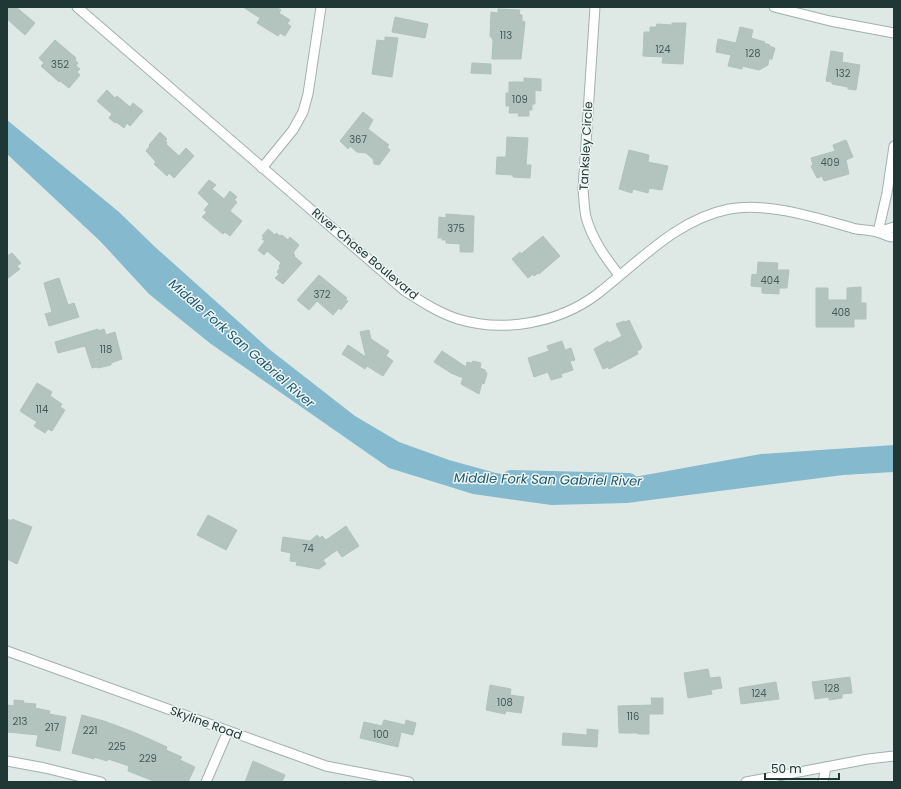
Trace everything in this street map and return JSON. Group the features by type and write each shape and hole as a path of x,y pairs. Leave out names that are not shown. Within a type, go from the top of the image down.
{"street":[{"name":"River Chase Boulevard","path":"77,7 405,291 433,309 459,319 490,325 523,324 548,319 571,310 595,295 676,230 702,218 729,209 761,208 789,212 858,229 878,232 894,238"},
{"path":"262,168 293,130 303,112 308,94 321,7"},
{"name":"Tanksley Circle","path":"595,7 583,189 586,216 592,236 619,275"},
{"path":"774,7 830,21 894,33"},
{"path":"878,232 887,193 894,146"},
{"name":"River Chase Boulevard","path":"878,232 894,227"},
{"name":"Skyline Road","path":"7,651 326,766 409,782"},
{"path":"206,782 228,730"},
{"path":"746,782 868,759 894,756"},
{"path":"7,761 45,768 101,782"},
{"path":"823,782 826,767"}],"water":[{"path":"7,120 119,212 154,246 269,349 355,416 399,442 449,460 496,473 560,484 612,481 761,454 894,445 894,472 843,475 627,503 551,505 473,494 389,468 211,344 149,294 100,241 7,154"}],"building":[{"path":"7,7 16,7 35,23 25,35 7,19"},
{"path":"243,7 276,7 281,10 279,13 290,20 287,24 291,26 285,36 280,33 278,36 257,23 260,18"},
{"path":"498,9 520,10 519,14 522,15 522,21 525,22 521,59 492,59 493,40 490,36 491,12 498,13"},
{"path":"395,17 428,24 425,38 392,32"},
{"path":"672,23 686,23 683,64 662,63 663,57 643,56 644,32 650,32 650,27 656,27 657,24 672,25"},
{"path":"740,27 753,30 751,38 765,42 764,43 775,48 772,59 769,59 768,65 759,70 742,66 742,69 728,66 731,55 716,52 718,39 736,43"},
{"path":"385,37 398,38 392,77 372,74 377,40 385,41"},
{"path":"55,40 76,58 75,60 78,63 76,66 80,69 77,72 80,75 69,88 60,81 59,82 41,66 44,63 39,58"},
{"path":"831,51 843,53 842,62 860,65 856,90 848,89 848,87 832,84 832,82 826,81"},
{"path":"472,63 491,64 491,74 471,73"},
{"path":"524,78 541,79 541,91 535,90 535,104 532,104 532,110 529,110 529,116 518,116 519,113 509,113 510,106 506,106 506,93 509,93 509,82 524,82"},
{"path":"107,90 115,98 117,96 130,107 133,103 143,111 130,126 127,123 124,128 116,122 115,123 109,118 112,114 97,101"},
{"path":"363,112 373,120 368,129 389,145 387,147 390,150 379,165 374,164 373,159 366,153 357,152 350,146 348,149 340,141"},
{"path":"160,132 167,139 165,141 167,142 166,144 179,156 186,148 194,156 174,178 169,173 167,176 154,164 156,162 146,151"},
{"path":"507,137 528,138 526,165 531,165 530,178 496,174 497,157 506,157"},
{"path":"846,140 853,157 846,160 849,174 824,181 822,176 817,178 811,166 813,165 811,158 835,151 833,145"},
{"path":"629,150 649,155 648,162 668,166 662,190 649,188 648,193 633,189 632,193 619,189"},
{"path":"209,180 216,185 212,189 224,199 230,191 237,197 234,200 237,202 230,211 242,221 230,236 225,232 223,234 202,217 207,212 204,210 209,204 198,193"},
{"path":"446,214 474,216 473,252 460,252 460,244 446,243 446,240 438,238 439,217 446,218"},
{"path":"268,229 275,235 276,233 280,236 282,235 288,240 290,237 299,245 293,253 295,255 294,256 302,263 283,284 275,278 279,274 277,272 281,263 267,251 264,255 258,250 265,241 262,239 264,237 262,236"},
{"path":"543,236 560,256 539,274 538,273 534,276 533,274 528,278 512,259 520,252 521,254"},
{"path":"12,253 21,263 17,266 20,269 7,279 7,256"},
{"path":"758,262 778,263 777,270 789,270 787,288 779,288 779,294 762,293 762,287 751,286 752,274 757,275"},
{"path":"319,275 347,298 345,299 348,301 341,310 339,308 333,315 317,301 309,310 297,300"},
{"path":"59,278 68,305 74,303 79,317 49,326 45,314 52,312 44,283"},
{"path":"861,287 861,303 866,303 866,319 854,319 854,327 816,327 816,288 828,288 828,300 847,300 847,288"},
{"path":"629,320 642,347 641,349 637,351 638,354 609,369 608,367 603,369 594,349 608,341 609,343 622,336 616,324"},
{"path":"98,329 98,331 104,329 106,335 115,332 122,359 111,363 111,365 92,368 85,346 58,353 55,342"},
{"path":"369,330 371,339 389,351 386,356 393,361 383,376 367,366 365,369 342,354 348,345 366,357 360,332"},
{"path":"562,341 565,350 571,348 575,360 570,361 573,370 561,374 562,377 551,380 548,372 534,377 528,358 549,351 547,346"},
{"path":"442,351 466,367 467,362 472,363 473,361 481,363 480,368 485,370 487,374 484,384 482,383 479,394 461,384 463,378 451,373 434,362"},
{"path":"37,383 52,392 50,396 62,404 60,407 65,410 52,431 48,429 45,433 34,426 37,422 20,411"},
{"path":"208,515 237,530 226,550 197,535"},
{"path":"7,519 12,521 12,519 32,527 17,564 7,559"},
{"path":"346,526 359,546 342,557 337,550 323,560 326,564 319,569 296,565 297,562 290,561 291,553 281,551 283,537 310,541 317,535 320,538 322,536 326,540"},
{"path":"708,669 710,678 720,677 722,688 711,690 712,694 688,698 684,673"},
{"path":"850,677 852,693 842,694 842,698 829,700 829,697 815,699 812,682"},
{"path":"776,682 779,699 741,704 739,688"},
{"path":"490,685 511,689 510,695 524,697 521,713 506,711 505,714 486,710"},
{"path":"651,698 663,698 663,714 649,714 649,734 619,733 618,706 652,705"},
{"path":"14,700 24,701 23,703 36,704 35,708 50,711 49,714 66,717 60,751 36,746 38,735 7,732 8,705 14,706"},
{"path":"82,715 104,721 136,733 167,747 166,750 182,757 180,760 195,767 188,782 156,782 128,771 129,766 108,759 107,761 94,757 94,759 72,753"},
{"path":"384,720 405,725 406,720 416,723 413,735 401,732 398,747 360,738 364,722 382,726"},
{"path":"587,729 598,730 597,747 562,745 563,733 587,735"},
{"path":"253,761 285,775 282,782 245,782"}],"waterway":[{"name":"Middle Fork San Gabriel River","path":"511,479 629,482"}]}
